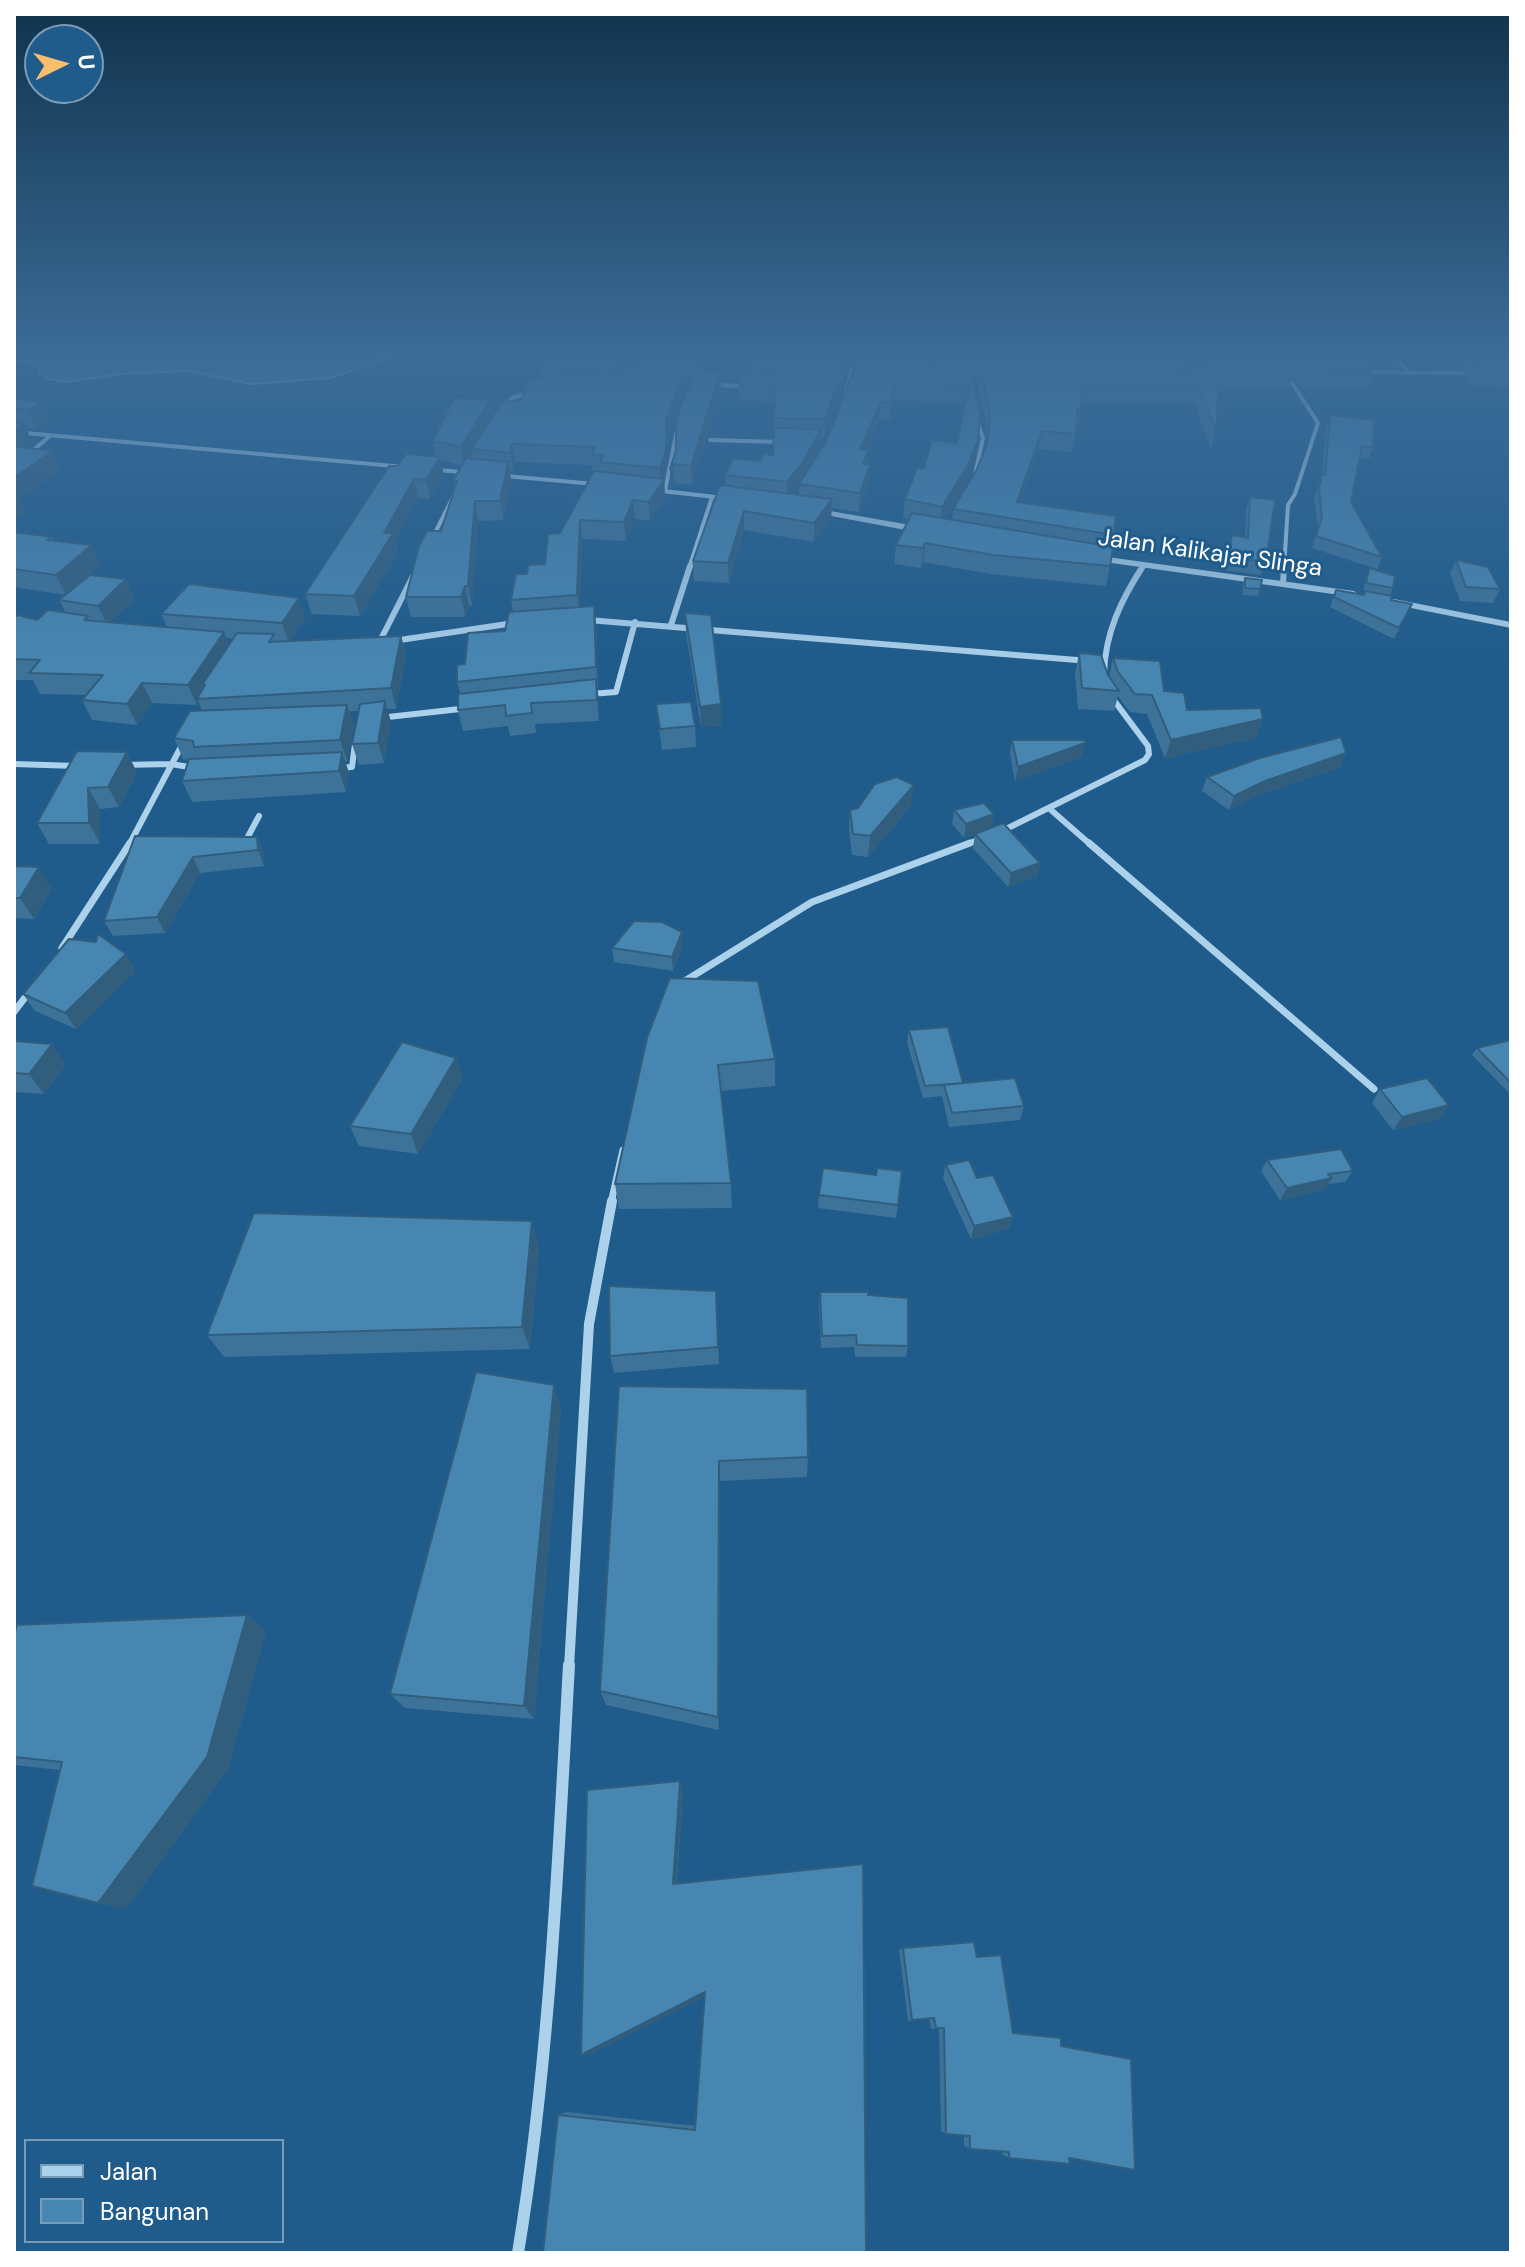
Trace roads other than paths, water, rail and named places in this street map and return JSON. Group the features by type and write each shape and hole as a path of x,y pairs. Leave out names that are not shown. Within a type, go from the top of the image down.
{"street":[{"path":"341,460 417,466 465,476 620,487"},
{"path":"665,491 672,460"},
{"path":"972,483 977,460"},
{"path":"1283,584 1288,505 1295,494 1306,460"},
{"path":"465,476 475,461"},
{"path":"635,488 743,501"},
{"path":"430,542 456,492"},
{"path":"671,625 712,497"},
{"path":"801,508 927,531"},
{"name":"Jalan Kalikajar Slinga","path":"1075,555 1360,595"},
{"path":"1105,680 1104,662 1111,619 1144,565"},
{"path":"380,640 416,571"},
{"path":"1382,599 1511,625"},
{"path":"584,620 1104,662"},
{"path":"584,695 616,692 635,622"},
{"path":"365,644 520,623"},
{"path":"674,988 812,902 1051,810 1145,760 1149,754 1148,746 1106,689"},
{"path":"376,718 479,707"},
{"path":"60,951 97,902 185,739"},
{"path":"321,768 352,767 356,740"},
{"path":"14,764 94,766"},
{"path":"109,765 195,766 200,774"},
{"path":"1051,810 1374,1089"},
{"path":"237,843 244,844 259,816"},
{"path":"133,840 147,846"},
{"path":"14,1012 32,988"},
{"path":"518,2253 530,2180 553,1946 589,1324 598,1264 626,1139"}]}
